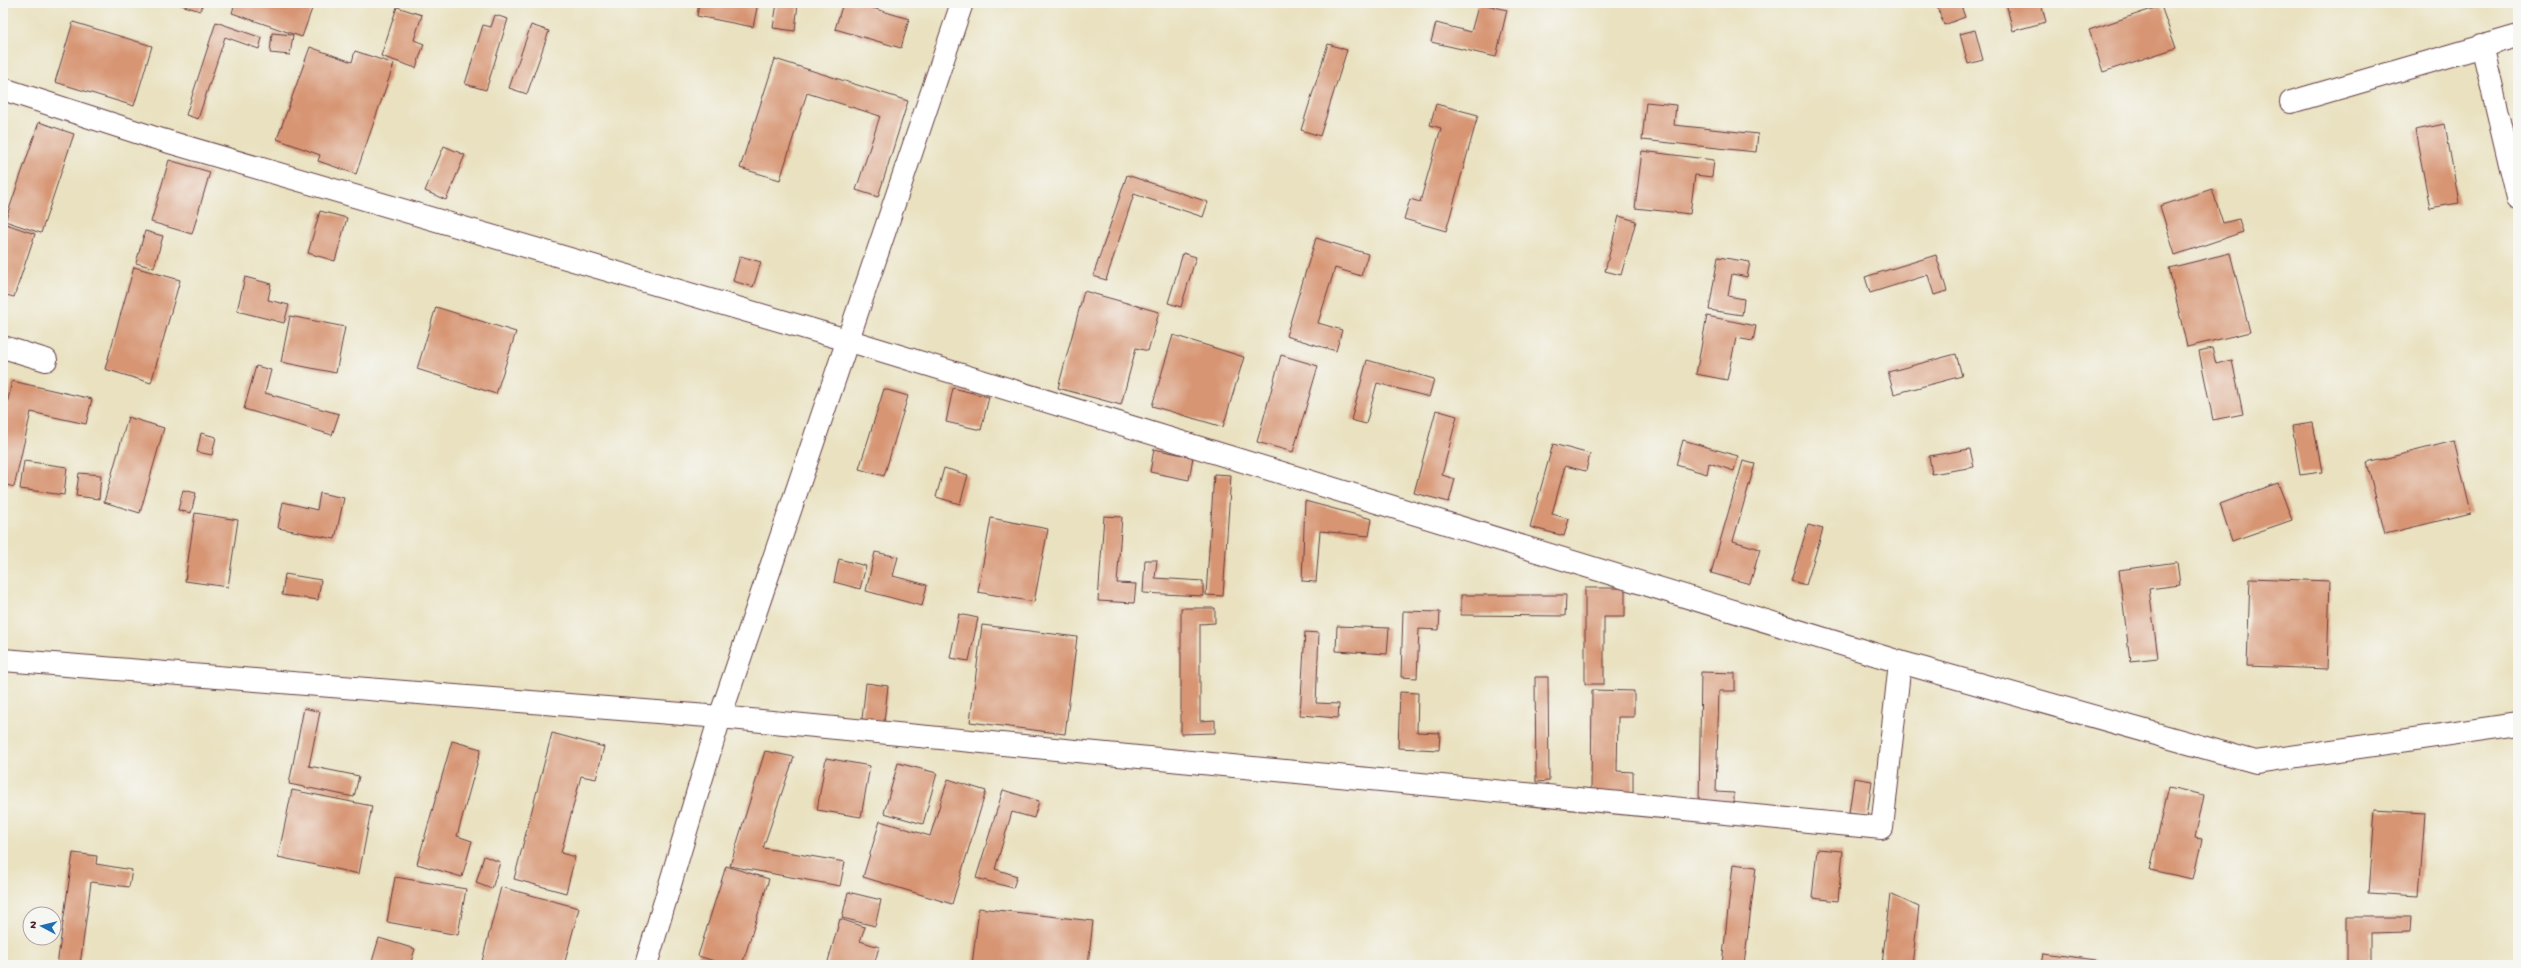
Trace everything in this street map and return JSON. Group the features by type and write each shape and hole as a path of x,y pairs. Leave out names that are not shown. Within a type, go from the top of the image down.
{"street":[{"path":"646,965 720,717 962,3"},
{"path":"2291,102 2482,45 2518,36"},
{"path":"2482,45 2518,198"},
{"path":"3,89 152,137 847,340 1900,662 2256,762 2518,724"},
{"path":"3,347 46,360"},
{"path":"3,660 720,717 1882,828 1900,662"}],"building":[{"path":"175,3 203,3 200,11"},
{"path":"235,3 314,3 302,37 232,13"},
{"path":"699,3 758,3 753,27 697,16"},
{"path":"777,3 798,3 795,31 773,28"},
{"path":"843,3 870,3 869,7 909,19 901,48 835,29"},
{"path":"1479,3 1507,10 1496,57 1431,42 1436,23 1471,32"},
{"path":"1936,3 1960,3 1965,17 1944,25"},
{"path":"2006,3 2041,3 2046,22 2013,31"},
{"path":"2161,6 2176,48 2103,72 2089,30"},
{"path":"397,7 422,15 414,40 424,44 416,68 381,56"},
{"path":"495,15 508,19 486,90 465,84 483,25 491,27"},
{"path":"73,22 152,46 134,106 55,82"},
{"path":"216,22 262,38 259,49 225,37 198,119 186,115"},
{"path":"531,25 549,31 527,94 509,88"},
{"path":"1975,30 1983,60 1968,64 1960,34"},
{"path":"272,33 293,35 290,55 270,53"},
{"path":"1328,44 1347,50 1320,136 1301,130"},
{"path":"310,47 352,62 355,51 394,64 356,174 318,161 320,155 277,139"},
{"path":"775,59 908,101 878,197 856,190 880,116 807,93 780,180 740,168"},
{"path":"1646,102 1676,105 1674,125 1758,134 1756,152 1642,140"},
{"path":"1436,104 1478,115 1446,231 1404,219 1410,199 1420,202 1441,128 1430,125"},
{"path":"39,122 74,134 41,233 5,221"},
{"path":"2445,124 2459,203 2430,208 2415,130"},
{"path":"444,146 465,155 446,200 425,191"},
{"path":"1642,151 1714,160 1712,177 1695,175 1690,214 1635,208"},
{"path":"169,160 210,172 192,234 151,222"},
{"path":"1127,175 1208,202 1203,217 1134,194 1106,280 1093,276"},
{"path":"2212,189 2223,223 2239,219 2243,232 2175,255 2160,206"},
{"path":"320,211 347,218 335,261 308,253"},
{"path":"1619,216 1636,221 1621,275 1605,271"},
{"path":"6,224 35,234 14,297 6,295 3,304 3,233"},
{"path":"145,231 163,236 154,268 136,263"},
{"path":"1316,238 1368,254 1361,276 1335,268 1318,323 1342,330 1336,351 1286,336"},
{"path":"1183,253 1196,257 1181,307 1168,303"},
{"path":"2230,253 2250,332 2187,347 2169,268"},
{"path":"1936,255 1947,291 1934,295 1928,275 1870,293 1865,277"},
{"path":"740,256 761,262 753,287 733,281"},
{"path":"1718,257 1750,262 1747,277 1732,274 1728,296 1744,299 1742,315 1709,310"},
{"path":"134,267 180,280 151,383 105,369"},
{"path":"245,277 271,284 268,300 289,305 284,323 237,311"},
{"path":"1084,291 1159,312 1148,351 1136,348 1121,405 1058,388"},
{"path":"436,307 516,332 496,394 417,369"},
{"path":"290,316 345,327 336,373 281,362"},
{"path":"1707,316 1756,326 1753,341 1736,338 1727,380 1696,374"},
{"path":"1173,335 1244,357 1223,427 1152,406"},
{"path":"2212,348 2216,364 2232,360 2243,414 2213,420 2199,351"},
{"path":"1956,354 1962,376 1894,394 1888,372"},
{"path":"1281,355 1318,366 1293,452 1257,442"},
{"path":"1367,360 1434,379 1429,397 1377,383 1366,424 1351,420"},
{"path":"256,366 271,370 265,393 339,414 332,435 244,409"},
{"path":"12,381 92,399 86,424 31,412 14,487 3,484 3,423"},
{"path":"953,388 989,397 981,430 946,422"},
{"path":"884,389 908,396 884,476 859,469"},
{"path":"1436,410 1457,416 1442,475 1455,479 1449,502 1414,493"},
{"path":"128,417 164,428 140,513 104,502"},
{"path":"2313,423 2322,472 2300,475 2292,426"},
{"path":"201,433 216,437 212,455 197,452"},
{"path":"1683,440 1738,456 1734,471 1709,463 1707,474 1676,465"},
{"path":"2454,441 2471,513 2385,534 2367,463"},
{"path":"1553,444 1590,454 1586,471 1565,466 1552,514 1569,519 1564,536 1530,527"},
{"path":"1154,449 1193,457 1189,480 1150,472"},
{"path":"1970,449 1974,467 1932,474 1929,456"},
{"path":"24,461 67,467 64,495 20,489"},
{"path":"1743,461 1755,464 1733,541 1760,549 1750,584 1711,573"},
{"path":"944,468 968,475 960,504 936,497"},
{"path":"79,473 101,475 99,499 76,496"},
{"path":"1214,474 1231,475 1223,596 1206,595"},
{"path":"2278,483 2292,520 2232,541 2220,504"},
{"path":"183,490 196,493 191,513 178,510"},
{"path":"320,493 344,498 335,539 278,528 283,502 317,510"},
{"path":"1305,501 1372,519 1369,536 1320,531 1316,582 1302,581"},
{"path":"195,513 238,520 228,587 185,581"},
{"path":"1104,516 1122,517 1117,583 1136,584 1134,603 1098,601"},
{"path":"991,518 1048,529 1034,602 978,592"},
{"path":"1808,525 1823,529 1806,585 1791,581"},
{"path":"875,552 898,557 893,576 927,585 922,606 866,591"},
{"path":"839,559 866,566 860,589 834,582"},
{"path":"1145,560 1157,560 1155,578 1203,581 1203,596 1143,593"},
{"path":"2177,562 2180,585 2149,589 2158,658 2130,661 2119,570"},
{"path":"285,574 321,580 318,600 282,595"},
{"path":"2250,578 2330,581 2327,669 2247,666"},
{"path":"1585,588 1625,588 1625,617 1604,617 1604,684 1585,684"},
{"path":"1461,595 1566,595 1565,616 1461,615"},
{"path":"1181,608 1215,608 1215,623 1200,624 1200,721 1215,720 1215,733 1181,734"},
{"path":"1403,611 1440,612 1439,630 1419,629 1417,678 1401,677"},
{"path":"959,614 978,618 969,661 950,658"},
{"path":"982,625 1077,637 1065,734 970,722"},
{"path":"1337,626 1389,628 1387,654 1336,651"},
{"path":"1305,632 1319,633 1316,703 1339,704 1338,718 1300,715"},
{"path":"1701,672 1735,673 1735,691 1719,691 1716,792 1734,793 1734,807 1699,806"},
{"path":"1535,677 1548,677 1549,781 1536,782"},
{"path":"866,683 888,686 884,722 862,719"},
{"path":"1592,690 1634,691 1634,717 1618,717 1617,771 1633,772 1633,794 1591,793"},
{"path":"1400,692 1418,693 1417,732 1440,733 1439,750 1398,748"},
{"path":"304,708 320,712 309,766 359,776 354,797 289,784"},
{"path":"552,733 604,747 596,779 581,776 561,853 575,857 566,893 514,879"},
{"path":"452,741 481,749 457,836 472,841 462,877 417,864"},
{"path":"765,751 794,757 763,848 845,862 840,886 730,866"},
{"path":"826,758 870,766 861,817 817,810"},
{"path":"898,763 937,773 923,824 884,813"},
{"path":"1854,778 1872,781 1867,816 1849,813"},
{"path":"948,779 986,791 952,904 863,877 880,821 930,836"},
{"path":"2169,787 2204,795 2195,838 2202,839 2193,879 2150,870"},
{"path":"292,790 372,806 359,874 278,857"},
{"path":"1003,790 1039,801 1034,818 1012,812 995,869 1017,876 1013,888 976,878"},
{"path":"2375,810 2425,813 2419,896 2369,893"},
{"path":"1817,849 1843,851 1838,901 1812,898"},
{"path":"73,853 97,856 96,864 132,870 129,887 91,882 80,965 57,965 60,946 62,946 62,930"},
{"path":"484,856 500,862 492,889 476,883"},
{"path":"1733,864 1756,867 1744,965 1722,965"},
{"path":"726,866 769,879 742,965 727,965 698,956"},
{"path":"395,877 466,889 458,935 387,922"},
{"path":"501,887 579,908 564,965 481,965"},
{"path":"848,892 881,900 875,926 842,918"},
{"path":"1890,894 1919,907 1912,965 1882,965"},
{"path":"979,908 1093,921 1088,965 972,965"},
{"path":"2347,917 2411,917 2410,932 2370,933 2370,965 2347,965"},
{"path":"840,919 865,927 860,941 879,947 874,965 827,965"},
{"path":"379,938 415,949 410,965 371,965"},
{"path":"2043,953 2096,960 2095,965 2041,965"}]}
